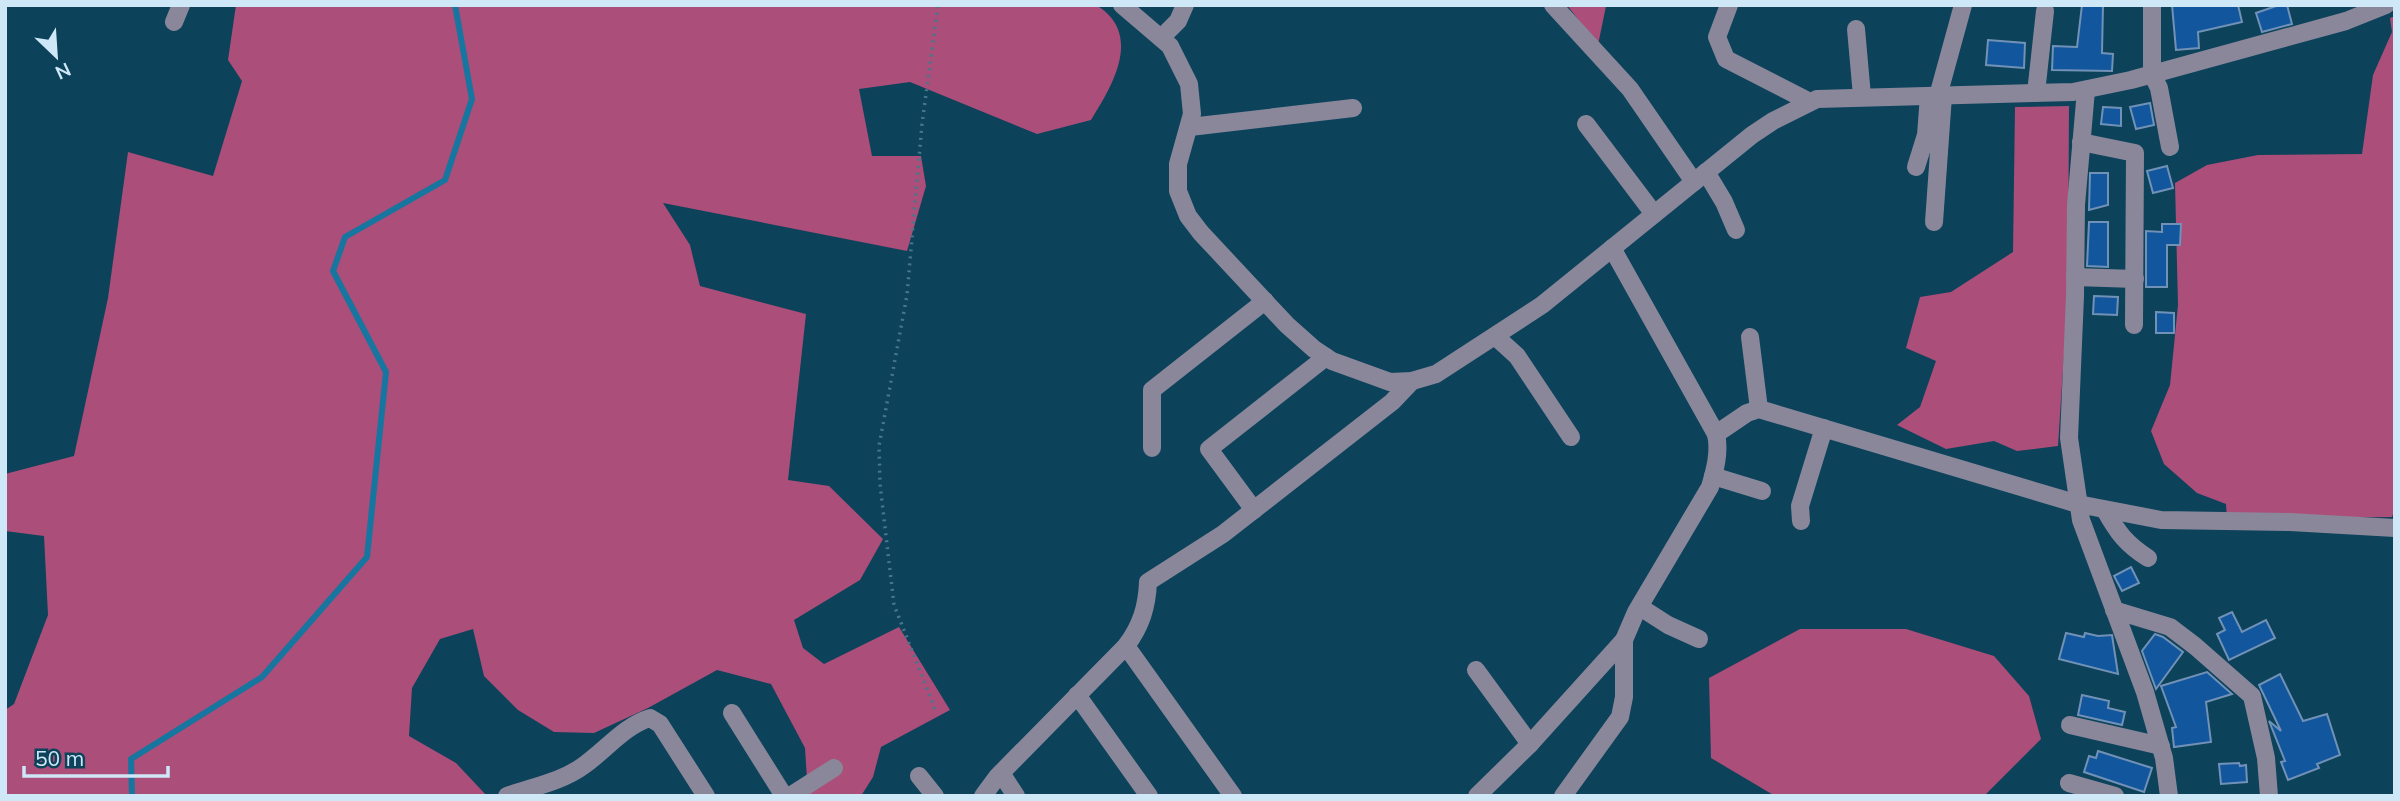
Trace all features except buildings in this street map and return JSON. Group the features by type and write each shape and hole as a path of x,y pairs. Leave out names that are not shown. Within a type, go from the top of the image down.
{"street":[{"path":"1122,5 1170,46 1189,84 1192,114 1178,164 1178,191 1188,216 1287,325 1326,357 1390,382 1412,381 1436,374 1496,337 1542,305 1763,128 1817,99 2086,90 2346,21 2386,5"},
{"path":"1162,37 1178,21 1185,5"},
{"path":"1553,5 1630,89 1700,177 1724,202 1736,230"},
{"path":"1729,5 1717,37 1726,59 1810,102"},
{"path":"1916,167 1963,5"},
{"path":"2152,5 2152,74 2159,88 2170,147"},
{"path":"2036,93 2045,11"},
{"path":"1856,29 1863,96"},
{"path":"2086,90 2076,205 2068,438 2078,504 2145,692 2161,747 2169,796"},
{"path":"1934,222 1936,96"},
{"path":"1190,127 1353,108"},
{"path":"1586,124 1654,214"},
{"path":"2081,142 2135,153 2134,325"},
{"path":"1477,796 1530,744 1624,640 1640,607 1710,487 1713,476 1719,444 1716,434 1612,248"},
{"path":"2075,277 2135,279"},
{"path":"1152,448 1152,390 1265,300"},
{"path":"1496,337 1517,356 1571,438"},
{"path":"1750,337 1759,410"},
{"path":"1254,510 1209,449 1326,357"},
{"path":"983,796 1000,773 1126,646 1140,624 1147,606 1149,582 1223,534 1392,402 1412,381"},
{"path":"1716,434 1747,413 1759,410 2105,510 2161,520 2290,522 2395,528"},
{"path":"1801,521 1800,506 1824,428"},
{"path":"1713,476 1762,491"},
{"path":"2105,510 2116,530 2129,545 2148,558"},
{"path":"1640,607 1668,625 1699,639"},
{"path":"2114,610 2170,627 2252,696 2266,758 2269,796"},
{"path":"1563,796 1620,717 1624,697 1624,640"},
{"path":"1126,646 1233,796"},
{"path":"1476,670 1530,744"},
{"path":"1077,695 1149,796"},
{"path":"732,713 787,796 834,768"},
{"path":"507,796 561,778 582,767 637,722 650,718 660,724 706,796"},
{"path":"2070,724 2161,747"},
{"path":"1000,773 1016,796"},
{"path":"919,776 935,796"},
{"path":"2069,783 2115,796"}],"path":[{"path":"935,709 894,606 880,484 879,446 907,295 922,124 938,5"}],"shaded area":[{"path":"236,5 1096,5 1110,17 1118,30 1121,45 1119,61 1107,92 1091,120 1037,134 910,82 859,89 872,156 921,156 926,186 907,251 663,203 690,245 700,286 806,314 788,480 829,486 883,539 860,580 794,620 803,648 824,664 899,627 950,710 881,747 873,777 861,796 808,796 805,748 771,684 717,670 648,708 594,733 554,732 518,710 484,676 473,629 440,639 412,688 409,736 456,763 487,796 5,796 5,710 14,704 48,615 44,536 5,531 5,474 74,456 108,298 128,152 213,176 242,81 228,60"},
{"path":"1567,5 1612,5 1606,6 1598,45"},
{"path":"2395,16 2395,509 2392,517 2227,519 2226,504 2197,493 2164,464 2151,431 2170,385 2178,305 2175,183 2207,165 2258,155 2362,154 2373,75 2392,32 2390,18"},
{"path":"2069,106 2068,292 2058,446 2017,451 1994,441 1946,449 1897,425 1920,407 1936,361 1906,348 1920,297 1951,292 2013,252 2015,107"},
{"path":"1800,629 1906,629 1994,656 2029,696 2041,739 1984,796 1775,796 1711,758 1709,678"}],"waterway":[{"path":"132,796 131,759 262,677 367,557 386,372 333,271 345,237 445,180 472,99 455,5"}]}
